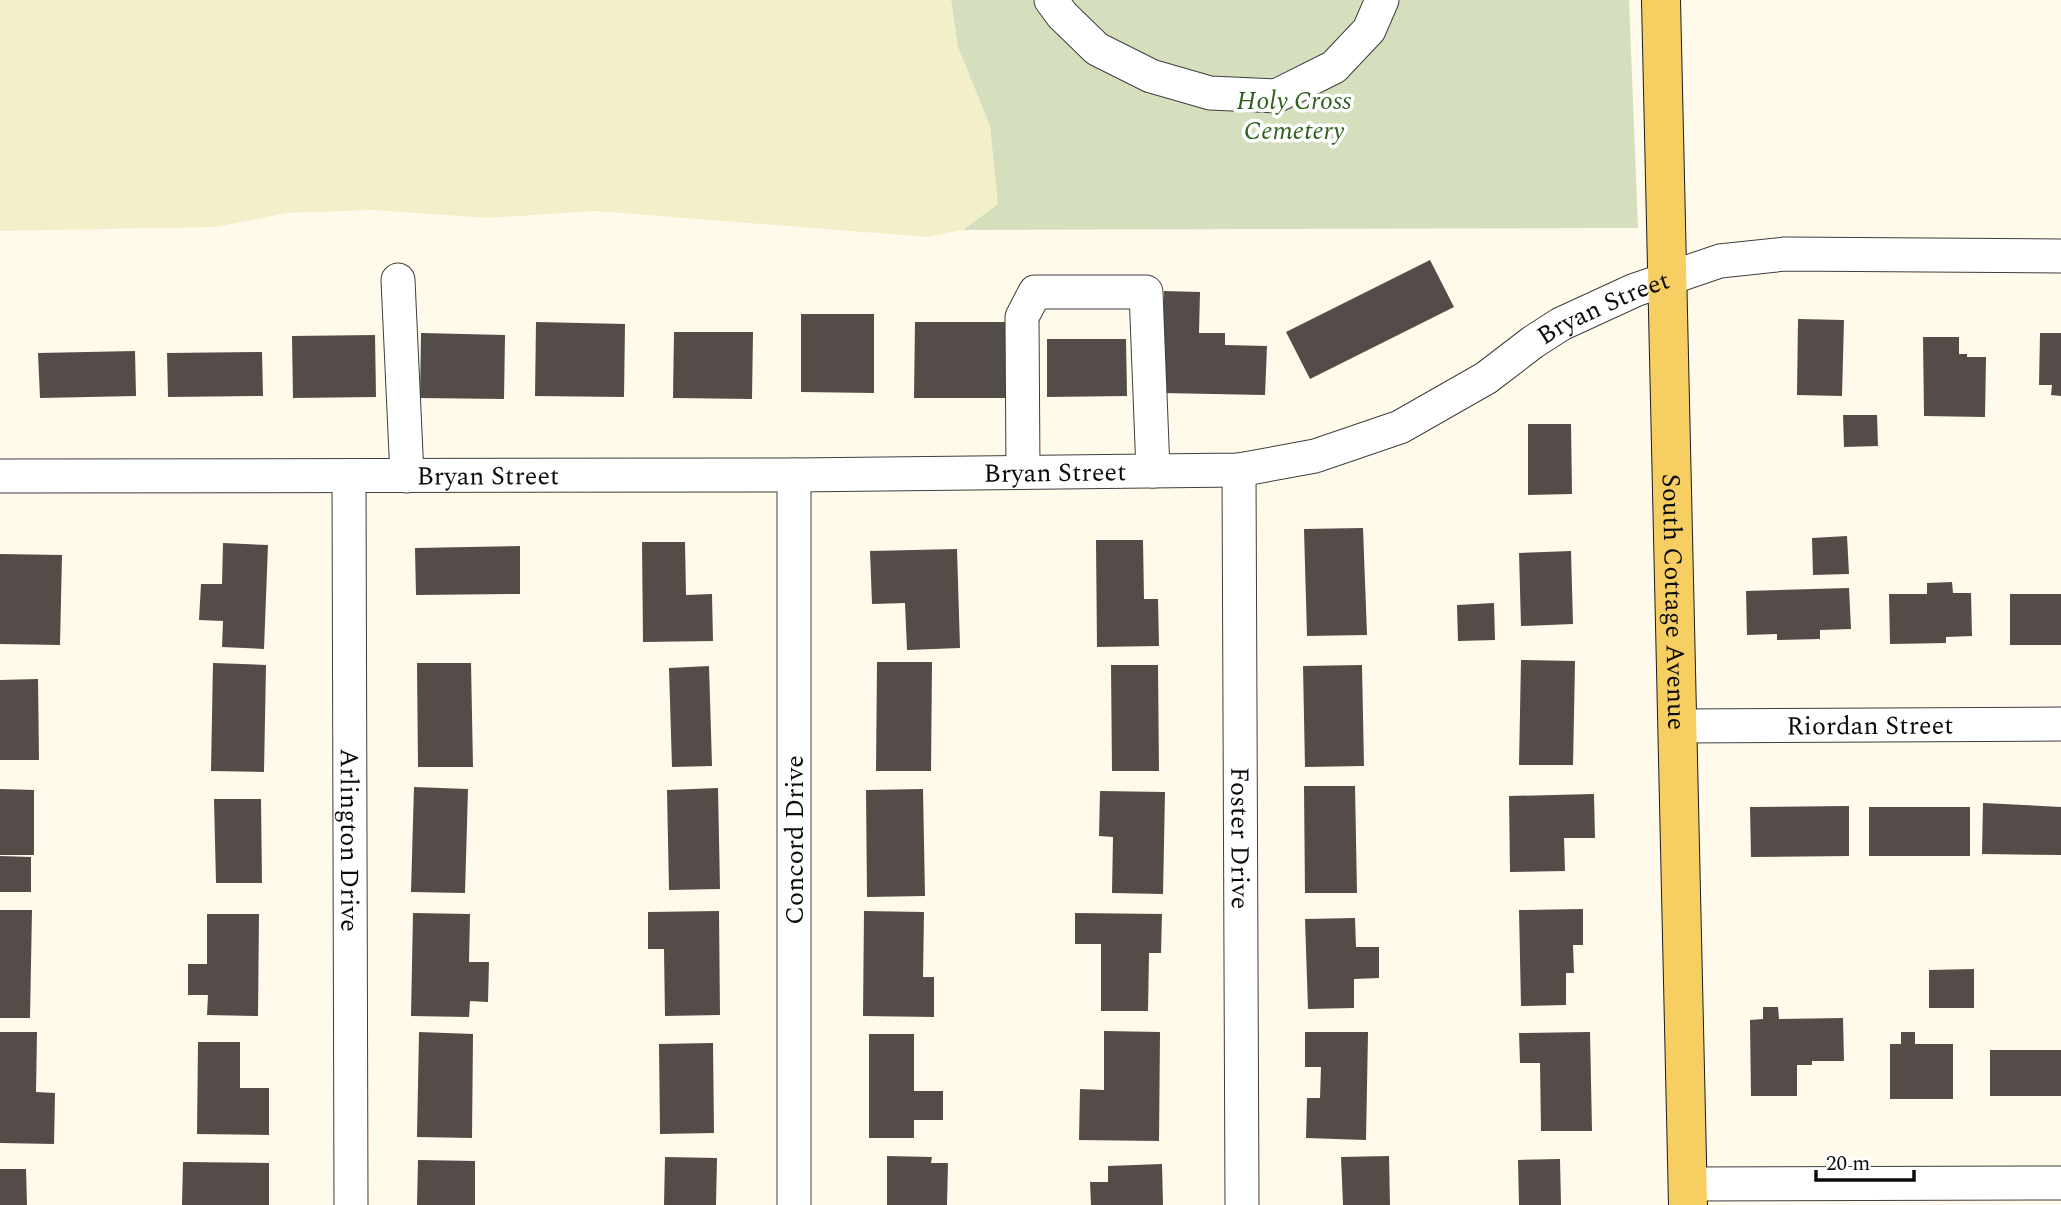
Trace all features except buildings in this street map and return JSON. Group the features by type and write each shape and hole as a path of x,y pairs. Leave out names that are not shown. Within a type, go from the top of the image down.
{"main road":[{"name":"South Cottage Avenue","path":"1661,0 1688,1194"}],"street":[{"path":"1051,0 1062,15 1097,49 1151,76 1210,93 1276,96 1334,67 1369,30 1382,0"},
{"name":"Bryan Street","path":"0,476 794,475 1239,470 1315,456 1401,427 1486,378 1561,324 1629,293 1720,261 1785,254 2061,256"},
{"path":"398,280 407,476"},
{"path":"1023,472 1022,317 1035,292 1146,292 1153,471"},
{"name":"Foster Drive","path":"1239,470 1242,1205"},
{"name":"Concord Drive","path":"794,475 794,1205"},
{"name":"Arlington Drive","path":"349,476 351,1205"},
{"name":"Riordan Street","path":"1679,726 2061,724"},
{"path":"1688,1194 2061,1183"}],"shaded area":[{"path":"0,0 951,0 958,47 990,126 998,205 963,230 927,237 596,211 488,218 373,210 288,213 216,227 0,231"}],"green space":[{"name":"Holy Cross Cemetery","path":"951,0 1629,0 1638,228 963,230 998,204 990,126 958,47"}]}
